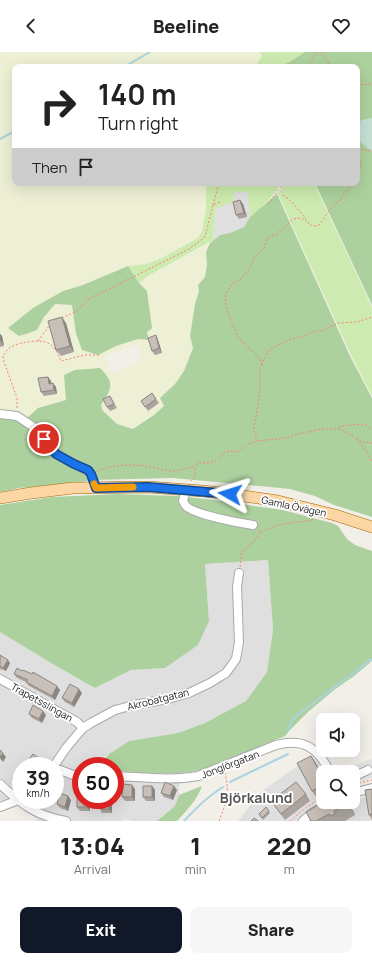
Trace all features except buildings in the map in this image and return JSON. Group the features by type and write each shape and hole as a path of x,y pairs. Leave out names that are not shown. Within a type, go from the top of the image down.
{"main road":[{"name":"Gamla Övägen","path":"0,498 73,488 148,487 230,494 278,501 335,515 372,527"}],"street":[{"path":"0,414 17,416 38,430 56,454 88,470 96,488"},
{"path":"186,490 183,501 186,506 192,510 214,517 253,525"},
{"name":"Akrobatgatan","path":"60,757 83,728 115,710 189,693 226,673 236,660 239,642 237,586 239,573"},
{"name":"Trapetsslingan","path":"0,679 71,718 83,728"},
{"name":"Jonglörgatan","path":"124,776 187,778 198,776 283,743 306,745 318,753 326,765"},
{"path":"360,777 368,770"},
{"path":"0,784 12,794"},
{"path":"360,791 372,788"},
{"path":"0,807 12,802"},
{"path":"30,809 51,818 66,821"},
{"path":"302,821 318,809"}],"path":[{"path":"309,64 317,52"},
{"path":"321,52 329,64"},
{"path":"360,85 372,84"},
{"path":"360,151 363,149 372,151"},
{"path":"59,319 77,311 87,300 189,249 205,237 218,186"},
{"path":"268,204 282,186"},
{"path":"283,195 292,202 310,225 315,226 319,225 332,207 352,186"},
{"path":"214,205 222,202"},
{"path":"262,366 261,360 237,336 227,310 225,297 231,285 241,279 251,266 254,258 265,247 267,239 277,234 295,219 302,218 307,221"},
{"path":"256,441 256,435 252,430 256,418 260,385 260,370 270,349 316,331 322,331 338,323 357,322 372,317"},
{"path":"38,341 50,326"},
{"path":"17,416 17,398 3,356 11,347 38,341 50,343 61,361 99,355"},
{"path":"338,429 341,426 364,424 372,429"},
{"path":"91,474 102,469 118,466 143,466 175,471 195,466 198,463 212,463 218,460 226,451 238,452 248,444 256,441 286,438 322,429 338,429 363,442 372,443"},
{"path":"356,438 367,452 372,462"},
{"path":"186,490 195,476 195,466"},
{"path":"239,573 242,552 261,532 271,527 292,522 307,522 314,519"},
{"path":"253,525 261,532"},
{"path":"220,821 228,787 224,767"},
{"path":"360,780 372,780"}],"shaded area":[{"path":"237,192 247,192 252,216 244,227 230,233 220,235 213,240 216,209 233,202 234,194"},
{"path":"268,560 273,630 267,672 246,701 205,723 178,733 129,741 109,754 107,757 72,757 72,809 124,809 124,771 179,773 179,795 175,806 157,821 133,821 124,819 123,821 36,821 37,819 24,809 64,809 64,757 12,757 12,800 0,804 0,632 48,660 65,672 95,688 131,670 165,668 209,621 205,564"},
{"path":"318,758 322,765 316,765 316,809 360,809 360,799 372,795 372,821 238,821 261,792 303,762"},
{"path":"372,759 372,778 360,781 360,765 354,765"}],"green space":[{"path":"0,52 261,52 262,56 257,64 12,64 12,186 206,186 206,208 202,231 198,238 162,258 146,264 128,266 83,285 63,291 33,308 8,327 19,336 37,330 44,317 55,304 72,305 76,334 98,355 116,346 138,339 149,340 147,332 147,291 139,283 148,276 210,243 206,252 207,265 205,277 198,285 199,291 195,304 190,336 193,347 185,371 161,398 164,406 154,415 132,429 117,424 103,411 101,405 108,394 64,375 66,400 55,403 24,421 0,414","holes":["135,345 137,346 141,358 140,361 116,373 111,372 105,358 106,355"]},
{"path":"259,52 305,52 285,64 257,64 262,56"},
{"path":"305,52 372,52 372,305 316,186 360,186 360,64 285,64"},
{"path":"372,118 372,151 360,141 361,120"},
{"path":"206,186 280,186 270,199 250,217 247,192 237,192 234,194 233,202 216,209 213,240 148,276 139,283 128,266 146,264 162,258 198,238 202,231 206,208"},
{"path":"283,186 315,186 372,307 372,396 351,355 278,194"},
{"path":"277,194 350,356 372,398 372,517 334,505 315,496 290,489 173,478 93,480 19,488 0,492 0,414 24,421 38,408 66,400 64,375 75,370 100,368 110,382 108,394 101,405 103,411 117,424 133,429 154,415 164,406 160,398 175,384 184,371 193,348 190,336 195,304 199,291 198,285 205,277 207,265 206,252 210,243 220,235 230,233 244,227 250,217"},
{"path":"128,266 139,283 147,291 152,328 147,332 149,340 138,339 116,346 98,355 82,350 76,334 72,305 55,304 44,317 37,330 26,334 19,336 8,328 33,308 63,291 83,285"},
{"path":"118,494 177,496 283,510 332,523 338,526 347,539 355,545 372,551 372,661 308,712 285,736 202,770 178,773 124,771 124,757 107,757 109,754 129,741 178,733 205,723 246,701 267,672 273,630 268,560 205,564 209,621 198,645 165,668 131,670 95,688 0,632 0,505 52,497"},
{"path":"202,786 195,800 177,821 157,821 175,806 179,795"}],"waterway":[{"path":"129,64 150,52"},
{"path":"0,139 12,133"},
{"path":"288,730 291,722 296,716 372,659"},
{"path":"230,782 288,754"},
{"path":"184,821 202,802 223,787"}],"slow traffic":[{"path":"94,484 96,488 133,487"}],"district":[{"name":"Björkalund","path":"256,798"}],"route":[{"path":"44,439 56,454 88,470 96,488 148,487 230,494"}]}
